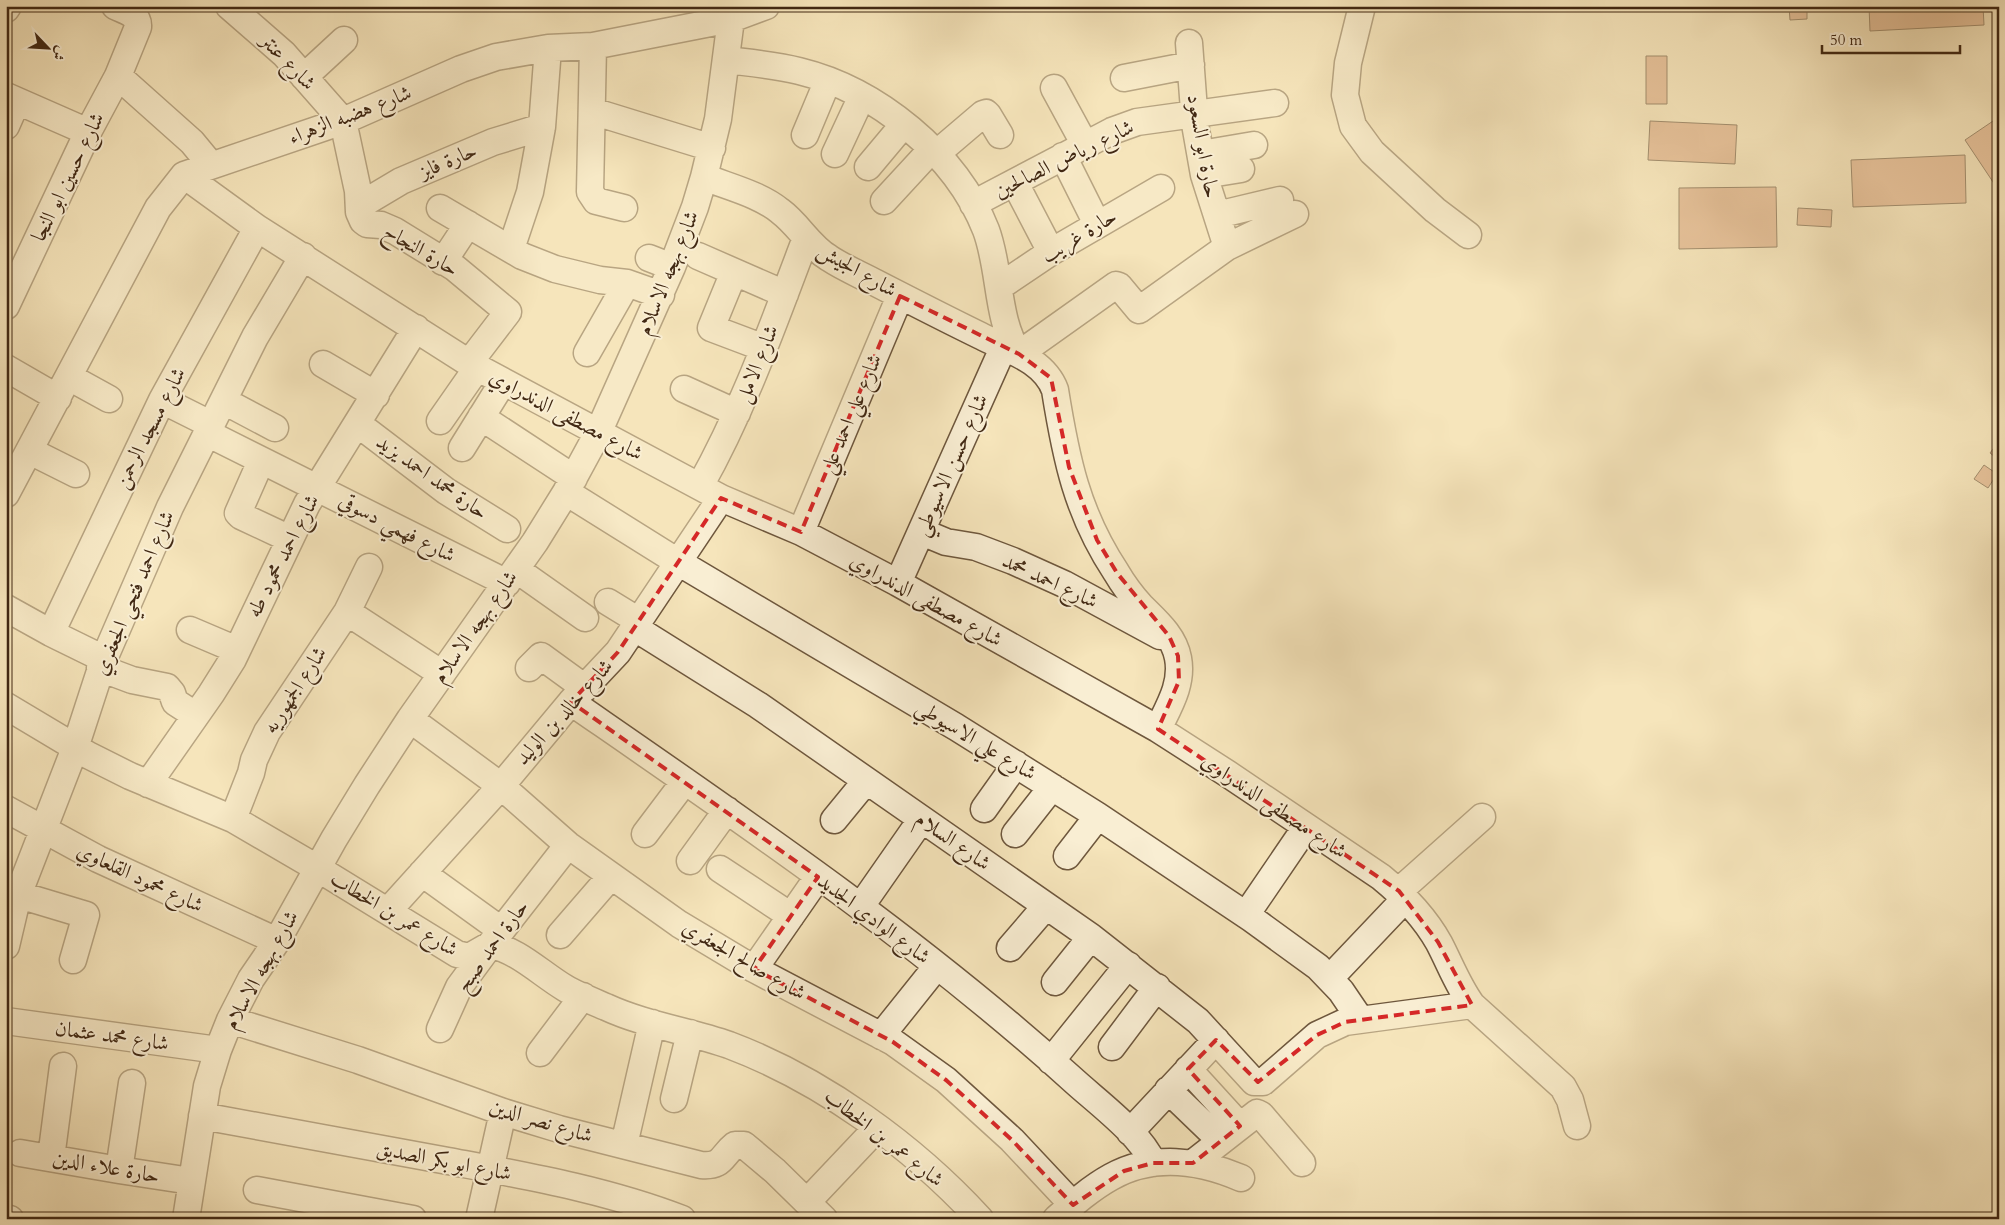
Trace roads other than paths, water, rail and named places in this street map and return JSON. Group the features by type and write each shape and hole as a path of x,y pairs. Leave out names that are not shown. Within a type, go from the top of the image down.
{"street":[{"name":"شارع حسين ابو النجا","path":"6,306 88,132 118,76 138,27 139,21 136,16 115,6"},
{"name":"شارع عنتر","path":"229,6 284,54 343,121"},
{"name":"شارع هضبه الزهراء","path":"184,175 343,121 462,69 496,57 548,48 593,46 731,19 766,6"},
{"path":"1362,6 1348,62 1345,95 1354,126 1372,152 1435,210 1468,235"},
{"name":"شارع بهجه الاسلام","path":"186,1219 207,1086 230,1020 251,979 277,941 317,868 362,793 410,719 512,576 570,485 598,433 661,295 704,177 712,148 727,60 731,19"},
{"path":"304,77 344,40"},
{"path":"593,46 590,192 596,201 624,208"},
{"path":"511,249 530,192 542,127 548,48"},
{"name":"حارة ابو السعود","path":"1124,78 1190,54 1194,114 1216,232"},
{"path":"727,60 766,64 828,80 862,96 904,124 934,152 950,170 973,204 985,230 994,259 1007,330 1013,345 1011,351"},
{"path":"118,76 192,142 211,165"},
{"path":"805,135 828,80"},
{"path":"1054,88 1097,224"},
{"path":"834,154 862,96"},
{"path":"6,126 12,98 88,132"},
{"name":"شارع رياض الصالحين","path":"973,204 1112,131 1137,122 1276,103"},
{"path":"592,112 712,148"},
{"path":"884,200 934,152 983,114 986,113 988,115 1000,135"},
{"name":"حارة النجاح","path":"343,121 358,191 360,217 363,221 367,224 388,227 468,278 508,312 473,365"},
{"path":"868,167 904,124"},
{"name":"حارة فايز","path":"359,206 401,181 493,142 542,127"},
{"path":"1202,164 1254,145"},
{"path":"1202,164 1241,169"},
{"path":"6,494 158,208 184,175"},
{"name":"شارع مصطفى الدندراوي","path":"184,175 257,228 473,365 710,492 801,532 898,582 1158,729 1381,877 1402,895 1438,942 1463,992 1472,1005 1564,1087 1570,1100 1577,1126"},
{"name":"شارع الجيش","path":"704,177 766,202 780,210 806,238 829,258 900,296 1011,351 1042,370 1051,378 1055,390 1069,468 1080,504 1097,540 1116,573 1174,644"},
{"path":"1015,183 1051,252"},
{"name":"حارة غريب","path":"999,287 1051,252 1161,188"},
{"path":"1011,351 1116,285 1119,286 1139,310 1216,232 1287,207"},
{"path":"440,208 522,256 556,269 600,280 627,283 661,295"},
{"path":"443,262 468,224"},
{"name":"شارع مسجد الرحمن","path":"51,633 162,400 257,228"},
{"name":"شارع الامل","path":"710,492 716,457 764,348 806,238"},
{"name":"شارع احمد فتحي الجعفري","path":"6,946 12,893 42,829 75,748 102,663 170,507 255,337 303,256"},
{"path":"698,256 785,294"},
{"path":"648,258 672,267"},
{"path":"734,272 712,328 764,348"},
{"path":"586,338 627,283"},
{"name":"شارع علي احمد علي","path":"801,532 900,296"},
{"name":"شارع احمد محمود طه","path":"148,784 211,694 236,650 317,488 416,328"},
{"name":"شارع حسن الاسيوطي","path":"898,582 1011,351"},
{"path":"323,364 376,395"},
{"path":"440,421 473,365"},
{"path":"6,368 63,388 110,399"},
{"path":"462,448 503,382"},
{"path":"684,389 737,413"},
{"name":"شارع فهمي دسوقي","path":"162,400 261,461 512,576 585,618"},
{"path":"224,401 276,428"},
{"name":"شارع علي الاسيوطي","path":"481,418 570,485 678,562 1016,764 1098,816 1246,915 1318,967 1341,991 1360,1019"},
{"name":"حارة محمد احمد يزيد","path":"358,424 446,491 507,529"},
{"path":"30,451 76,474"},
{"path":"261,461 238,513 290,539"},
{"name":"شارع خالد بن الوليد","path":"388,911 618,652 678,562 710,492"},
{"name":"شارع احمد محمد","path":"922,532 946,542 976,547 1013,561 1064,584 1174,644"},
{"name":"شارع الجمهوريه","path":"233,819 251,773 254,760 267,732 347,612 369,567"},
{"name":"شارع السلام","path":"608,602 1128,964 1198,1021 1254,1082 1262,1082 1317,1035 1338,1025 1360,1019"},
{"path":"6,608 132,680 166,686 172,693 175,702 195,715"},
{"path":"347,612 442,674"},
{"path":"190,630 236,650"},
{"path":"1158,729 1175,695 1179,681 1180,668 1174,644"},
{"name":"شارع الوادي الجديد","path":"529,668 541,656 578,695 685,781 861,906 937,966 1051,1061 1130,1132 1144,1146 1153,1163"},
{"name":"شارع عمر بن الخطاب","path":"6,706 75,748 148,784 233,819 464,957 469,957 495,938 566,988 608,1008 754,1055 789,1072 850,1108 877,1128 921,1162 980,1219"},
{"name":"شارع صالح الجعفري","path":"410,719 501,786 568,844 679,924 754,969 881,1036 946,1080 1012,1140 1064,1212"},
{"path":"984,809 1016,764"},
{"path":"645,834 685,781"},
{"path":"834,820 866,781"},
{"path":"1015,834 1052,787"},
{"name":"شارع محمود القلعاوي","path":"6,809 98,860 277,941"},
{"path":"690,861 727,810"},
{"path":"1067,856 1098,816"},
{"path":"1330,978 1402,895 1482,818"},
{"path":"861,906 921,820"},
{"path":"1246,915 1306,827"},
{"name":"حارة احمد صبح","path":"440,1029 460,988 495,938 568,844"},
{"path":"720,869 791,916"},
{"path":"422,873 495,938"},
{"path":"560,935 612,876"},
{"path":"754,969 818,876"},
{"path":"12,893 86,915 73,960"},
{"path":"1010,948 1046,906"},
{"path":"1055,982 1091,937"},
{"path":"1051,1061 1128,964"},
{"path":"881,1036 937,966"},
{"path":"1112,1047 1157,987"},
{"path":"540,1054 583,996"},
{"path":"1360,1019 1472,1005"},
{"name":"شارع نصر الدين","path":"230,1020 358,1060 503,1112 559,1129 709,1166 723,1160 735,1145 744,1145 816,1210"},
{"name":"شارع محمد عثمان","path":"6,1022 218,1050"},
{"path":"624,1145 652,1022"},
{"path":"674,1099 690,1033"},
{"path":"1130,1132 1216,1040"},
{"path":"51,1158 62,1066"},
{"path":"1188,1069 1230,1133"},
{"path":"119,1170 132,1083"},
{"path":"1168,1090 1230,1133"},
{"path":"479,1219 503,1112"},
{"path":"1193,1163 1257,1113 1261,1115 1302,1163"},
{"name":"شارع ابو بكر الصديق","path":"202,1116 490,1169 606,1193 647,1205 682,1219"},
{"path":"816,1210 877,1128"},
{"name":"حارة علاء الدين","path":"20,1152 191,1181"},
{"path":"1064,1212 1110,1178 1138,1166 1153,1163 1193,1163 1212,1167 1241,1178"},
{"path":"257,1190 412,1219"}]}
